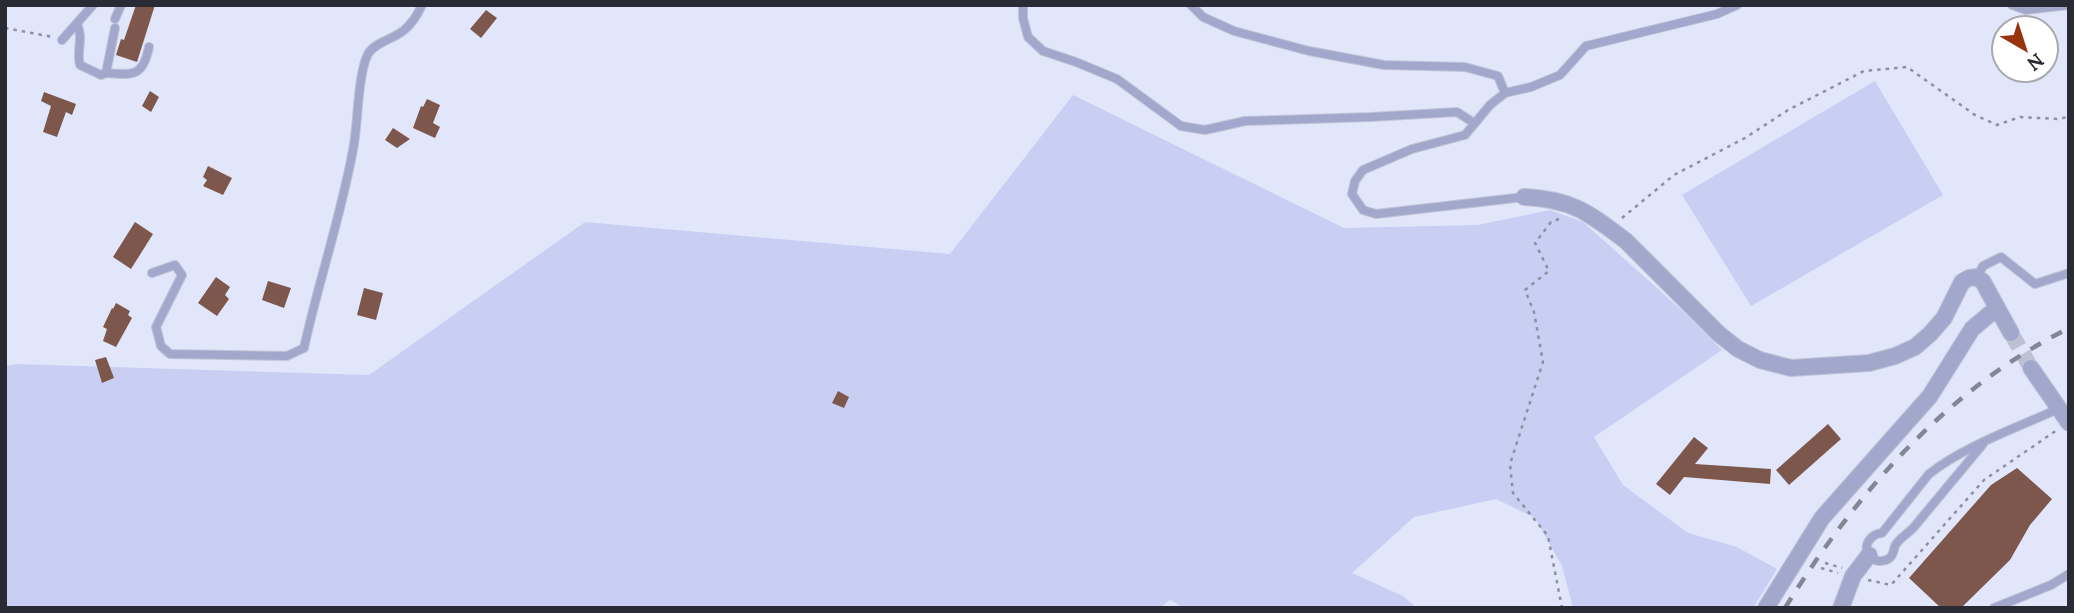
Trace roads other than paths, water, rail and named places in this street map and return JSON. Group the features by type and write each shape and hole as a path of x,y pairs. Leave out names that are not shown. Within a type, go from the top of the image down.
{"street":[{"path":"1524,197 1551,198 1581,209 1609,228 1626,241 1719,334 1738,349 1760,360 1791,368 1869,363 1895,356 1915,347 1930,334 1944,318 1962,282 1969,278 1977,278 1983,282 2011,332"},
{"path":"1766,608 1822,518 1930,396 1972,330 1997,308"},
{"path":"2031,368 2064,409 2063,426"},
{"path":"1841,608 1848,594 1847,573 1869,555"}],"lane":[{"path":"62,40 93,5"},
{"path":"106,73 121,5"},
{"path":"152,273 175,265 182,275 156,327 161,346 170,354 287,356 304,348 311,314 340,216 354,143 364,63 369,51 402,32 415,20 422,5"},
{"path":"1023,5 1028,37 1043,51 1117,79 1181,126 1205,131 1245,121 1457,112 1474,123"},
{"path":"1191,5 1203,17 1234,31 1309,51 1384,65 1465,67 1498,76 1505,93"},
{"path":"1524,197 1376,214 1363,210 1352,194 1355,181 1363,170 1412,149 1465,135 1490,105 1505,93 1531,87 1560,75 1586,46 1717,14 1737,5"},
{"path":"2012,5 2026,10 2069,5"},
{"path":"77,24 81,40 78,58 80,65 101,75 130,75 144,65 149,47"},
{"path":"1977,278 1983,266 2001,257 2035,284 2069,273"},
{"path":"1882,533 1929,474 1948,460 2064,409"},
{"path":"1895,545 1891,537 1878,533 1870,538 1867,547 1869,555 1877,561 1886,561 1893,554 1895,545 1910,531 1983,443"},
{"path":"1994,608 2051,585 2069,574"}],"tunnel":[{"path":"2011,333 2031,368"}],"railway":[{"path":"1785,608 1842,524 1908,448 1983,382 2024,353 2069,328"}]}
